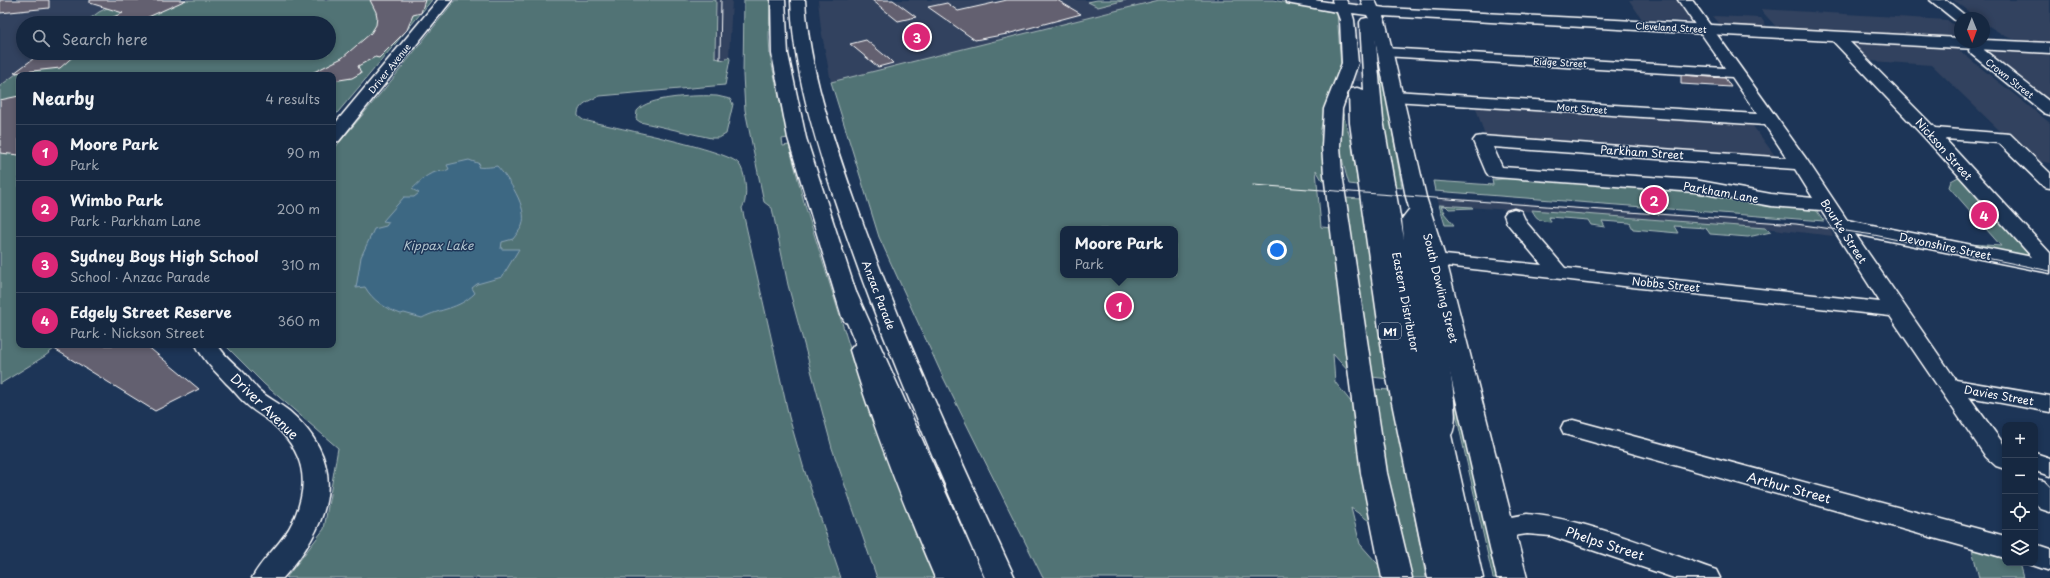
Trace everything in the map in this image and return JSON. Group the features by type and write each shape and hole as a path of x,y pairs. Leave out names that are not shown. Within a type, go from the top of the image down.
{"main road":[{"path":"778,0 780,54 797,138 846,294 874,390 919,508 950,578"},
{"name":"Anzac Parade","path":"798,0 801,47 805,70 818,120 850,218 876,291 1000,578"},
{"name":"Cleveland Street","path":"1292,0 1341,4 1369,11 1954,42"},
{"path":"1341,4 1347,20 1350,63 1333,109 1331,146 1333,174 1374,473 1397,578"},
{"name":"South Dowling Street","path":"1369,11 1379,24 1420,209 1434,260 1512,578"},
{"name":"Eastern Distributor","path":"1369,11 1374,120 1388,212 1423,388 1442,448 1468,578"},
{"name":"Cleveland Street","path":"1990,44 2050,48"},
{"name":"Eastern Distributor","path":"1357,81 1359,123 1396,364 1444,578"},
{"name":"M1","path":"1420,209 1412,219 1416,258 1442,392 1442,448"},
{"path":"846,294 969,578"}],"street":[{"name":"Driver Avenue","path":"336,133 445,0"},
{"name":"Bourke Street","path":"1685,0 1801,164 1948,386 2002,455"},
{"path":"1937,0 1954,13"},
{"name":"Nickson Street","path":"1836,36 1930,133 2050,266"},
{"name":"Crown Street","path":"1977,48 1976,51 2050,110"},
{"name":"Ridge Street","path":"1384,52 1736,73"},
{"name":"Mort Street","path":"1394,96 1770,120"},
{"path":"1930,133 2004,138 2050,183"},
{"name":"Parkham Street","path":"1495,172 1482,140 1801,164"},
{"name":"Parkham Lane","path":"1495,172 1695,186 1771,200 1827,205"},
{"path":"1514,215 1517,223 1558,272"},
{"name":"Devonshire Street","path":"1844,231 2050,266"},
{"name":"Devonshire Street","path":"1844,231 2050,277"},
{"name":"Nobbs Street","path":"1434,260 1533,272 1558,272 1898,310"},
{"name":"Driver Avenue","path":"209,348 219,363 232,375 248,394 283,420 297,435 310,454 316,471 315,494 306,521 281,561 266,578"},
{"name":"Davies Street","path":"1948,386 2050,404"},
{"name":"Arthur Street","path":"1573,428 2002,545"},
{"path":"2038,463 2050,467"},
{"path":"2038,491 2050,502"},
{"name":"Phelps Street","path":"1500,528 1526,524 1551,526 1601,541 1706,578"},
{"path":"2038,556 2050,560"}],"shaded area":[{"path":"0,0 123,0 94,16 16,16 16,60 35,60 19,72 16,72 16,74 0,86"},
{"path":"716,0 732,0 729,57 725,60 715,58"},
{"path":"818,0 1159,0 831,82 821,29"},
{"path":"1629,0 1676,0 1691,22 1642,19"},
{"path":"1953,0 2050,0 2050,42 2017,40 2005,36 1990,27 1990,12 1969,12"},
{"path":"1760,9 1947,20 1954,25 1954,38 1778,29"},
{"path":"1713,16 1761,18 1768,28 1720,24"},
{"path":"1850,42 1956,48 2050,123 2050,163 2030,160 1932,65 1870,61"},
{"path":"1984,49 2050,52 2050,100"},
{"path":"1475,105 1750,122 1776,157 1485,136"},
{"path":"1437,197 1796,223 1829,227 1833,236 1765,228 1439,205"}],"green space":[{"path":"123,0 432,0 336,114 336,72 19,72 35,60 336,60 336,16 94,16"},
{"path":"455,0 716,0 715,58 725,60 729,57 730,59 725,85 600,96 582,105 578,112 578,116 583,120 667,139 714,152 730,158 741,167 746,192 745,202 742,208 789,417 804,469 841,578 286,578 324,529 338,448 264,384 228,348 336,348 336,146 391,81"},
{"path":"744,0 770,0 770,56 788,138 782,139 783,146 789,145 804,202 871,415 936,578 877,578 832,448 788,285 772,208 764,202 745,110 743,75"},
{"path":"1097,0 1126,0 1098,7 1088,2"},
{"path":"1159,0 1273,0 1337,13 1341,66 1324,112 1320,134 1325,180 1322,180 1316,170 1321,227 1333,228 1349,372 1333,354 1335,382 1355,407 1372,523 1351,508 1360,544 1384,571 1386,578 1043,578 942,375 879,237 831,82"},
{"path":"1376,53 1379,53 1402,188 1393,187 1381,112"},
{"path":"16,74 16,348 55,348 0,384 0,86"},
{"path":"717,96 730,99 733,104 726,134 719,138 711,138 640,122 636,119 637,111 651,102 662,99"},
{"path":"1338,110 1342,110 1351,141 1358,185 1349,184 1346,175 1339,138"},
{"path":"1531,176 1703,190 1814,207 1824,221 1435,191 1433,181 1493,185 1492,180"},
{"path":"1960,176 2031,259 1952,243 2001,246 1949,187 1951,181"},
{"path":"1346,198 1361,199 1389,379 1372,377"},
{"path":"1439,205 1473,208 1449,209 1446,206 1441,206 1445,212 1443,212 1454,225 1445,225"},
{"path":"1532,210 1765,228 1771,232 1748,237 1710,234 1706,228 1674,226 1678,233 1633,229 1630,223 1602,221 1605,227 1591,225 1588,220 1549,217 1551,222 1544,221 1537,218"},
{"path":"1373,389 1391,390 1426,578 1406,578 1392,517"},
{"path":"1452,396 1460,397 1502,578 1493,578"},
{"path":"1972,549 2002,558 2002,566 2020,566 2023,578 1979,578"}],"water":[{"name":"Kippax Lake","path":"469,160 480,164 478,167 497,166 512,186 523,211 522,226 520,229 513,239 502,242 501,249 519,249 502,277 477,284 472,288 475,293 469,299 456,306 422,318 404,313 401,314 390,310 380,304 365,287 356,288 361,257 374,229 386,226 389,222 383,221 404,197 414,197 419,193 412,189 424,178 435,172 449,169 447,165"}],"building":[{"path":"0,0 49,0 49,8 0,13"},
{"path":"90,0 186,0 151,16 116,16 123,13 90,3"},
{"path":"370,0 425,0 421,13 413,15 407,30 379,58 375,57 358,66 361,73 352,78 336,81 336,72 314,72 342,58 371,33 376,25 376,12"},
{"path":"872,0 893,0 916,17 898,21"},
{"path":"1007,0 1057,0 1081,14 1007,34 975,40 928,7 947,3 958,11"},
{"path":"866,40 893,63 878,67 850,44"},
{"path":"32,60 69,60 60,68 14,73"},
{"path":"1681,75 1725,78 1731,87 1681,84"},
{"path":"16,97 16,155 0,153 0,100"},
{"path":"53,348 150,348 199,389 155,411"}],"tunnel":[{"path":"1349,0 1359,51 1357,81"}],"tram line":[{"path":"720,59 721,0"},
{"path":"1253,185 1796,224 1874,235 2050,271"}],"place":[{"name":"Sydney Boys High School","path":"917,37"},
{"name":"Wimbo Park","path":"1654,200"},
{"name":"Edgely Street Reserve","path":"1984,215"},
{"name":"Moore Park","path":"1119,306"}]}
